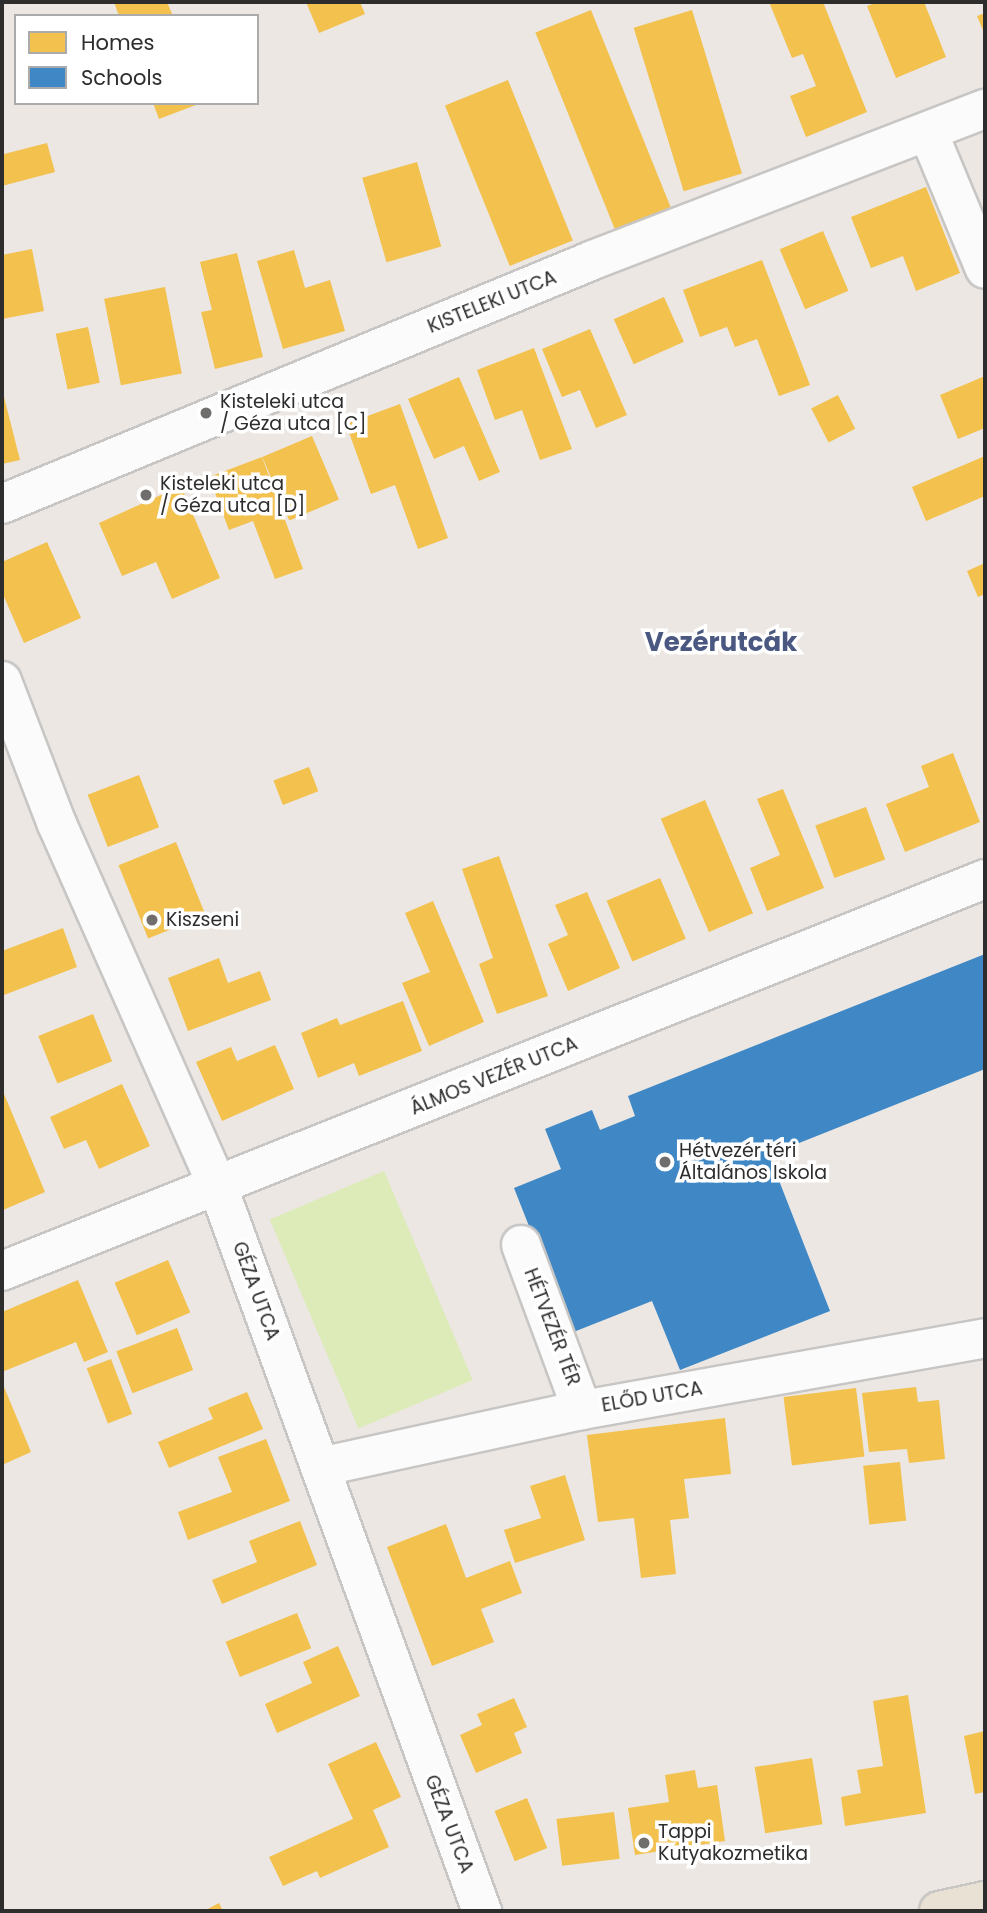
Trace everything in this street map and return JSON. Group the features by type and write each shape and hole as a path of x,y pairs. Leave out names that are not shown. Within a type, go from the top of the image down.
{"main road":[{"path":"939,1911 985,1900"}],"street":[{"name":"KISTELEKI UTCA","path":"2,503 593,260 985,109"},
{"path":"928,132 985,269"},
{"name":"GÉZA UTCA","path":"2,681 57,824 218,1187 482,1911"},
{"name":"ÁLMOS VEZÉR UTCA","path":"2,1271 985,879"},
{"name":"HÉTVEZÉR TÉR","path":"521,1245 582,1410"},
{"name":"ELŐD UTCA","path":"320,1467 582,1410 985,1338"}],"green space":[{"path":"384,1171 473,1380 359,1428 270,1219"}],"building: Homes":[{"path":"114,2 167,2 172,14 118,14"},
{"path":"306,2 360,2 365,14 319,33"},
{"path":"769,2 823,2 867,112 806,137 790,96 816,86 803,54 792,58"},
{"path":"878,2 924,2 946,57 896,78 867,6"},
{"path":"591,10 671,207 615,230 535,32"},
{"path":"692,10 742,174 684,191 634,28"},
{"path":"985,13 985,35 977,16"},
{"path":"508,80 573,240 510,266 445,105"},
{"path":"154,105 196,105 159,119"},
{"path":"47,143 55,172 2,186 2,150 4,154"},
{"path":"417,162 441,247 386,262 362,178"},
{"path":"926,187 960,273 916,291 903,256 871,268 851,217"},
{"path":"823,231 848,291 805,309 780,249"},
{"path":"32,249 44,311 2,319 2,255"},
{"path":"294,250 305,288 330,280 345,331 283,349 257,261"},
{"path":"237,253 263,357 215,369 201,312 212,310 200,262"},
{"path":"762,260 810,385 779,396 757,339 735,347 727,327 700,337 683,290"},
{"path":"165,287 182,373 121,385 104,299"},
{"path":"664,297 684,342 634,364 614,319"},
{"path":"88,327 100,383 68,390 56,334"},
{"path":"590,329 627,415 596,428 580,390 562,397 542,349"},
{"path":"534,348 572,449 540,460 522,410 495,420 477,370"},
{"path":"985,376 985,428 958,439 940,395"},
{"path":"459,377 500,472 479,481 464,446 434,459 408,399"},
{"path":"2,389 20,460 2,464"},
{"path":"838,395 855,429 829,442 811,409"},
{"path":"400,404 448,538 418,549 395,485 371,494 346,424"},
{"path":"312,436 339,500 289,521 262,457"},
{"path":"985,456 985,496 926,521 912,487"},
{"path":"262,457 303,569 275,579 253,521 229,530 209,477"},
{"path":"181,486 220,578 172,599 156,562 122,576 99,523"},
{"path":"47,542 81,618 24,643 2,592 2,562"},
{"path":"985,563 985,594 978,597 967,571"},
{"path":"953,753 980,822 905,852 886,804 929,787 921,766"},
{"path":"309,767 318,791 283,805 274,781"},
{"path":"139,775 159,827 108,847 88,795"},
{"path":"783,789 824,888 767,911 750,868 780,855 757,799"},
{"path":"705,800 753,913 709,932 661,819"},
{"path":"866,807 885,860 834,878 815,825"},
{"path":"176,842 206,915 148,938 119,865"},
{"path":"499,856 548,996 497,1014 479,964 493,958 462,869"},
{"path":"660,878 686,939 632,961 607,901"},
{"path":"587,892 620,968 568,991 548,944 568,935 555,905"},
{"path":"433,901 484,1022 429,1046 402,983 430,972 405,913"},
{"path":"63,928 77,967 4,995 2,951"},
{"path":"219,958 228,983 260,971 271,1000 188,1031 168,978"},
{"path":"403,1001 422,1051 359,1076 354,1063 318,1078 301,1033 337,1018 340,1025"},
{"path":"93,1014 112,1061 57,1083 38,1036"},
{"path":"275,1045 294,1089 222,1121 196,1062 231,1047 237,1061"},
{"path":"122,1084 150,1146 99,1169 86,1140 64,1149 50,1117"},
{"path":"2,1089 45,1192 3,1210 2,1207"},
{"path":"168,1260 190,1312 137,1335 115,1283"},
{"path":"78,1280 108,1352 84,1362 76,1342 2,1372 2,1312"},
{"path":"177,1328 193,1370 132,1393 116,1351"},
{"path":"111,1359 132,1414 108,1423 87,1368"},
{"path":"2,1382 31,1452 2,1465"},
{"path":"916,1387 918,1402 939,1400 945,1459 909,1463 907,1449 869,1452 862,1393"},
{"path":"856,1388 864,1456 792,1465 784,1397"},
{"path":"247,1392 263,1429 169,1468 158,1442 213,1419 208,1408"},
{"path":"725,1418 731,1474 684,1479 689,1518 670,1520 676,1574 641,1578 634,1518 598,1522 587,1435"},
{"path":"266,1439 290,1501 188,1540 178,1512 232,1492 218,1457"},
{"path":"900,1462 906,1521 869,1525 863,1466"},
{"path":"565,1475 585,1540 515,1563 504,1530 541,1518 530,1486"},
{"path":"300,1521 317,1565 222,1604 212,1580 257,1562 249,1541"},
{"path":"446,1524 466,1578 510,1561 522,1593 481,1609 494,1642 432,1666 387,1547"},
{"path":"297,1613 311,1648 240,1677 226,1642"},
{"path":"338,1646 360,1696 277,1733 265,1704 312,1683 303,1662"},
{"path":"908,1695 926,1813 845,1826 841,1797 861,1793 857,1770 883,1766 873,1701"},
{"path":"514,1698 527,1727 514,1733 522,1753 476,1773 460,1735 482,1725 477,1714"},
{"path":"985,1731 985,1792 975,1794 964,1736"},
{"path":"376,1742 401,1797 373,1810 389,1847 320,1878 317,1871 283,1886 269,1857 353,1819 328,1764"},
{"path":"812,1758 822,1824 765,1833 755,1767"},
{"path":"695,1770 698,1788 717,1785 725,1841 635,1855 628,1808 669,1802 665,1775"},
{"path":"527,1798 547,1848 515,1861 495,1811"},
{"path":"614,1812 620,1859 562,1866 556,1819"},
{"path":"219,1903 223,1911 204,1911"}],"building: Schools":[{"name":"Hétvezér téri Általános Iskola","path":"985,954 985,1069 769,1155 830,1311 680,1370 652,1301 571,1333 514,1188 561,1169 545,1129 592,1110 600,1130 635,1116 628,1096"}],"place":[{"name":"Kisteleki utca / Géza utca [C]","path":"206,413"},
{"name":"Kisteleki utca / Géza utca [D]","path":"146,495"},
{"name":"Kiszseni","path":"152,920"},
{"name":"Hétvezér téri Általános Iskola","path":"665,1162"},
{"name":"Tappi Kutyakozmetika","path":"644,1843"}],"district":[{"name":"Vezérutcák","path":"721,643"}]}
